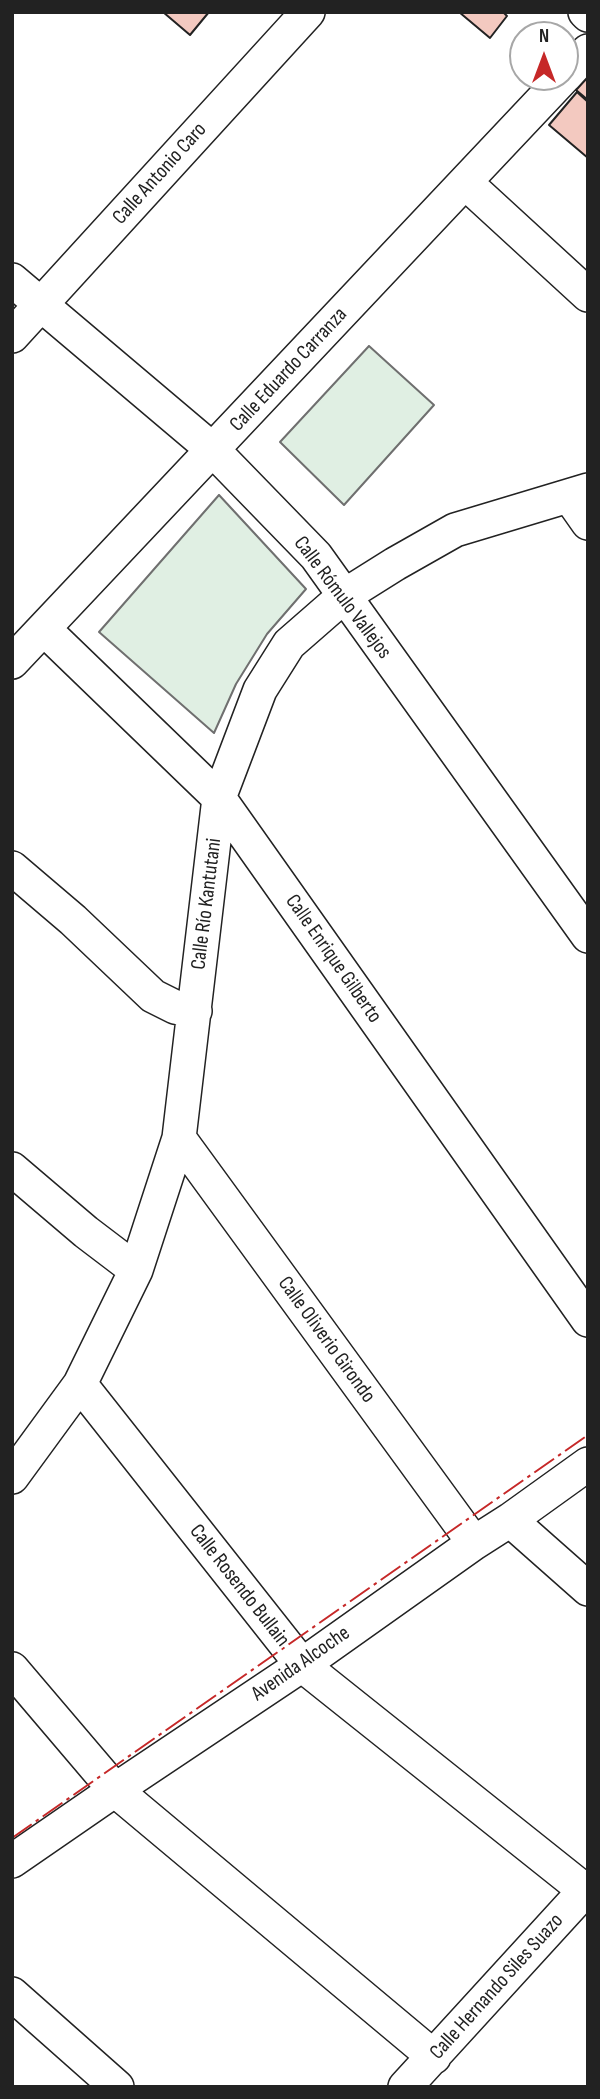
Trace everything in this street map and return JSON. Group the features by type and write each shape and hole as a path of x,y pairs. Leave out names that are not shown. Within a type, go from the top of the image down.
{"street":[{"name":"Calle Antonio Caro","path":"12,336 308,12"},
{"name":"Calle Eduardo Carranza","path":"12,662 550,91"},
{"path":"466,183 588,295"},
{"name":"Calle Rómulo Vallejos","path":"12,279 213,450 316,556 588,936"},
{"path":"578,493 588,523"},
{"name":"Calle Río Kantutani","path":"12,1477 80,1384 136,1270 179,1138 219,798 260,690 289,644 344,596 455,530 578,493"},
{"name":"Calle Enrique Gilberto","path":"44,629 219,798 588,1320"},
{"path":"12,868 73,920 153,996 175,1007 195,1011"},
{"name":"Calle Oliverio Girondo","path":"179,1138 474,1543"},
{"path":"12,1169 86,1232 136,1270"},
{"name":"Calle Rosendo Bullain","path":"80,1384 302,1665 587,1890"},
{"name":"Avenida Alcoche","path":"12,1861 302,1665 588,1464"},
{"path":"510,1520 588,1590"},
{"path":"12,1669 116,1790 434,2057"},
{"name":"Calle Hernando Siles Suazo","path":"405,2087 587,1890"},
{"path":"12,1994 117,2087"}],"green space":[{"path":"369,346 434,405 344,505 280,442"},
{"path":"219,495 306,589 267,634 236,684 214,733 99,632"}],"building":[{"path":"163,12 209,12 190,35"},
{"path":"459,12 503,12 507,16 490,38"},
{"path":"588,77 588,100 577,91"},
{"path":"577,92 588,102 588,158 549,125"}],"power":[{"path":"12,1838 588,1435"}]}
